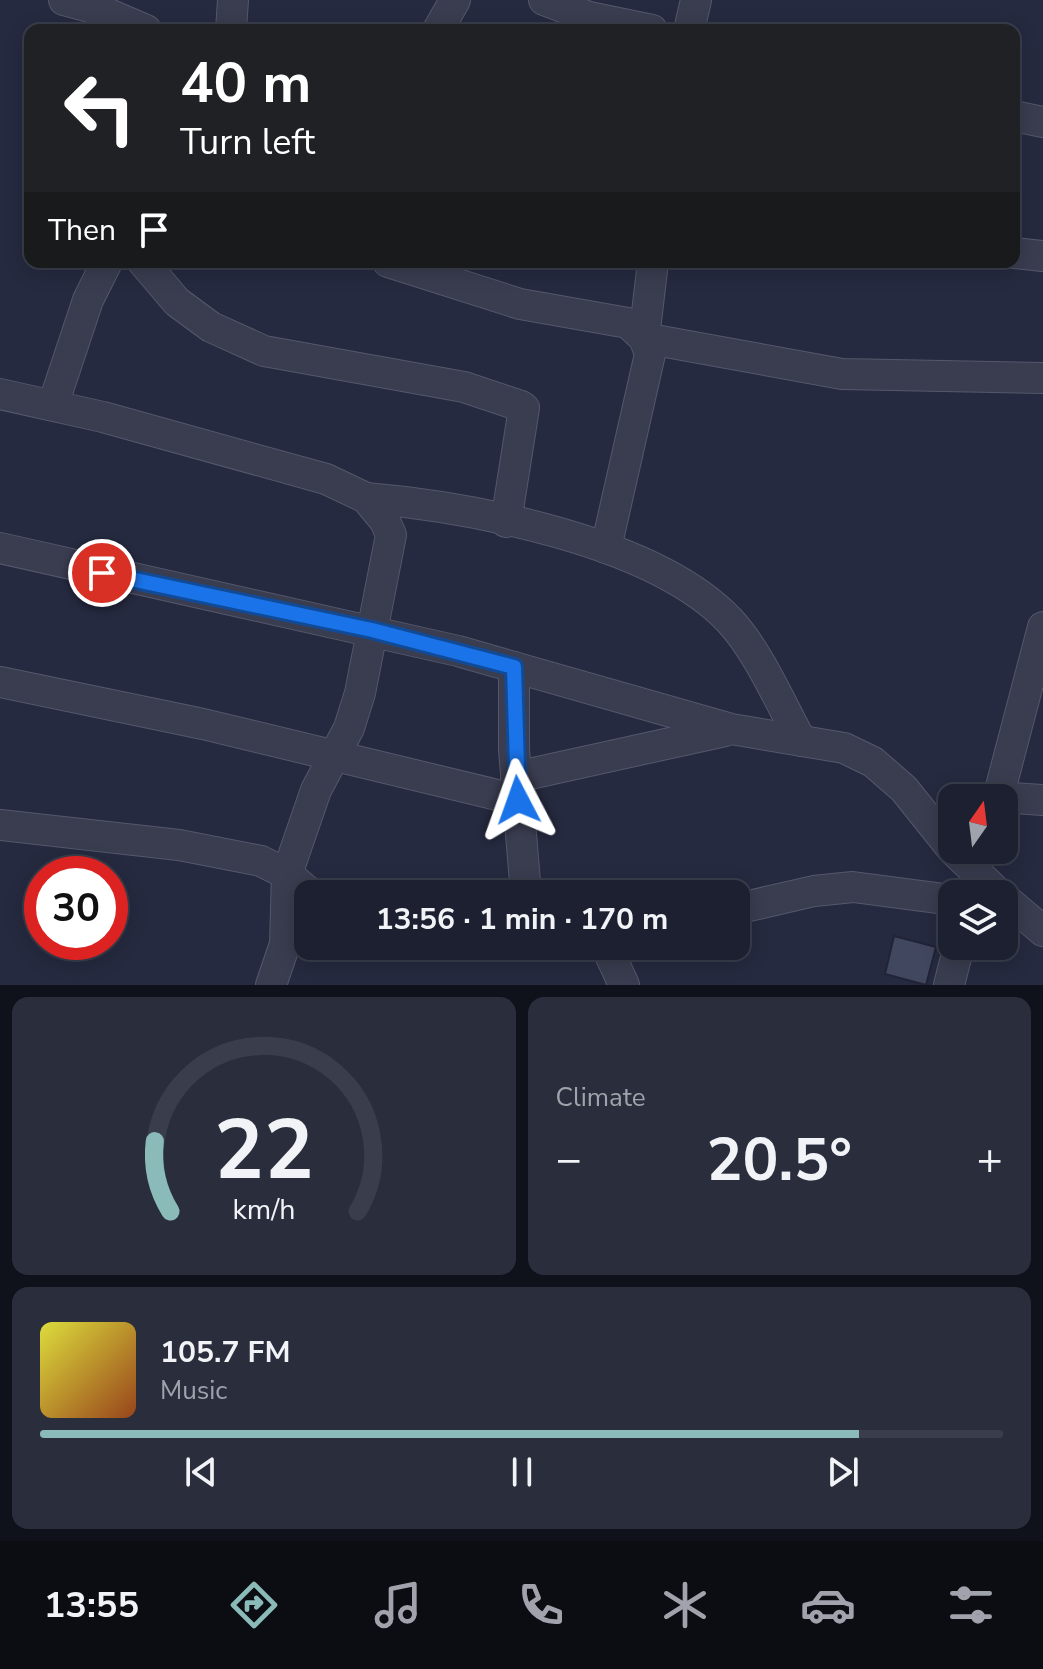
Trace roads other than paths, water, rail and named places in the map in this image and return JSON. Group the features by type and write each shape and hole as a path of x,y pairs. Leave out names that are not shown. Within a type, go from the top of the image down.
{"street":[{"path":"64,0 97,9 132,24"},
{"path":"231,24 233,0"},
{"path":"441,24 455,0"},
{"path":"544,0 589,17 623,24"},
{"path":"690,24 696,0"},
{"path":"1020,117 1043,122"},
{"path":"1020,254 1043,256"},
{"path":"53,405 88,300 104,268"},
{"path":"148,268 177,302 211,327 264,351 464,387 524,408 523,430 506,522"},
{"path":"407,268 520,304 628,323 644,338 650,354 606,548"},
{"path":"644,338 652,268"},
{"path":"644,338 842,374 1043,378"},
{"path":"0,394 53,405 326,479 366,498 422,503 606,548 691,589 730,621 801,741"},
{"path":"271,985 285,944 287,874 316,790 335,756 360,693 391,535 385,521 366,498"},
{"path":"0,548 372,630 731,729 844,748 873,762 904,789 938,831"},
{"path":"1002,784 1042,639"},
{"path":"514,667 517,788 525,880"},
{"path":"0,682 203,724 335,756 517,788 731,729"},
{"path":"1018,799 1043,800"},
{"path":"0,825 179,845 261,861 294,880"},
{"path":"969,864 985,879"},
{"path":"750,906 814,891 853,887 938,898"},
{"path":"1018,910 1043,931"},
{"path":"614,960 624,985"},
{"path":"949,985 955,960"}]}
